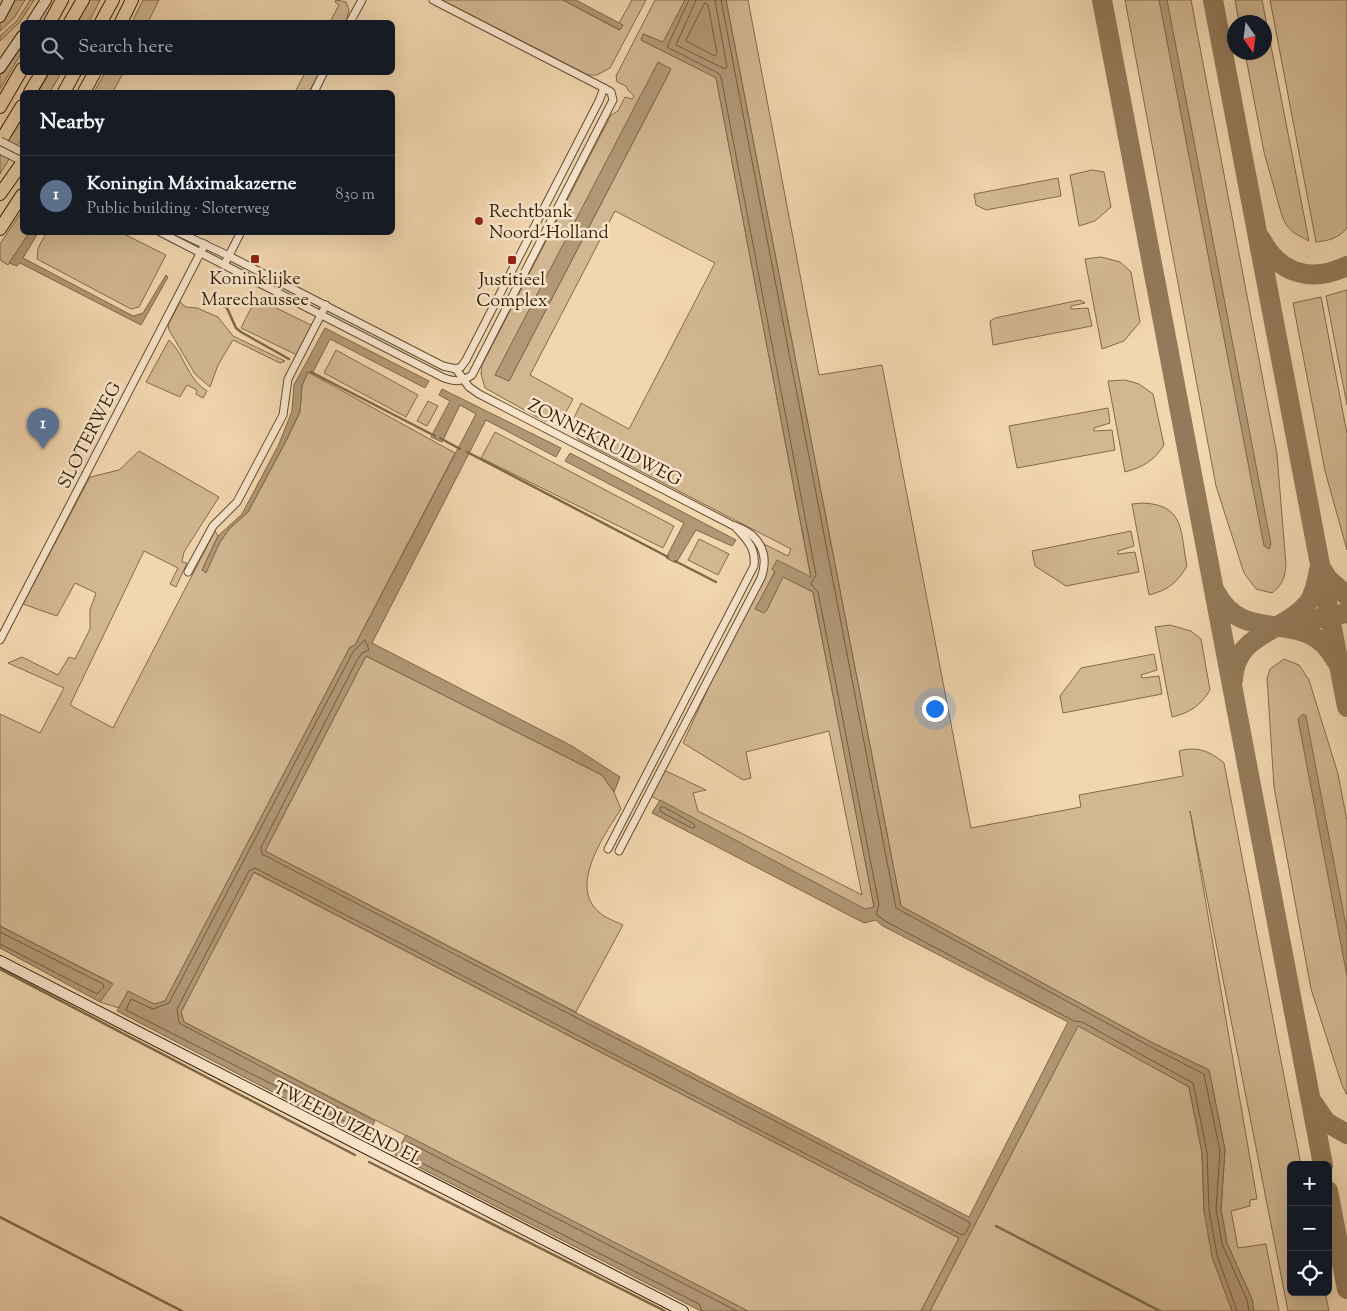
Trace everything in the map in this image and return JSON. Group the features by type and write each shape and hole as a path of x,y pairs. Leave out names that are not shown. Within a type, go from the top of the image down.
{"highway":[{"path":"51,20 62,0"},
{"path":"71,20 83,0"},
{"path":"102,20 113,0"},
{"path":"122,20 132,0"},
{"path":"0,107 20,72"},
{"path":"31,90 40,75"},
{"path":"65,90 73,75"},
{"path":"85,90 93,75"},
{"path":"0,141 20,109"},
{"path":"0,194 20,165"},
{"path":"0,229 20,198"}],"street":[{"path":"0,17 9,0"},
{"path":"33,20 46,0"},
{"path":"433,0 604,88 611,92 614,100 477,367 464,381"},
{"path":"351,20 360,1"},
{"path":"0,68 20,39"},
{"path":"315,90 322,75"},
{"path":"185,235 443,366 456,369 461,367 466,360 604,88"},
{"path":"0,141 20,151"},
{"path":"0,150 20,161"},
{"name":"ZONNEKRUIDWEG","path":"166,235 444,378 455,382 464,381"},
{"path":"224,265 240,235"},
{"name":"SLOTERWEG","path":"0,640 205,244"},
{"path":"188,572 213,526 237,502 278,424 285,407 288,379 326,305"},
{"name":"ZONNEKRUIDWEG","path":"456,369 464,381 479,394 734,526 744,529 757,538 763,551 764,570 618,850"},
{"path":"608,849 754,566 754,552 750,543 734,526"},
{"name":"TWEEDUIZEND EL","path":"0,961 683,1311"}],"shaded area":[{"path":"11,0 25,0 14,18 0,31 0,23"},
{"path":"30,0 34,0 20,22 0,41 0,36 17,21"},
{"path":"89,0 100,0 90,20 79,20"},
{"path":"143,0 159,0 149,20 133,20"},
{"path":"336,0 346,2 349,10 346,20 331,20 339,5 335,2"},
{"path":"442,0 563,0 619,30 623,25 619,23 632,0 646,0 610,68 597,75 588,75"},
{"path":"655,0 685,0 663,43 644,34 641,40 716,77 811,578 775,571 756,609 767,610 782,576 813,592 876,917 651,796 664,770 706,790 693,793 698,811 862,895 829,731 746,752 751,778 743,780 683,743 717,669 766,574 767,565 762,543 788,556 791,549 578,439 573,430 574,421 581,403 629,429 715,263 615,211 530,375 573,399 563,416 555,420 544,421 485,388 481,374 482,365 611,115 618,111 625,97 632,99 634,96 626,86 617,82 616,76","holes":["658,63 671,69 509,381 496,375"]},
{"path":"726,0 748,0 819,375 882,365 971,828 1081,807 1079,795 1183,776 1179,751 1197,749 1214,755 1224,763 1300,1161 1287,1161 1287,1296 1326,1296 1329,1311 1288,1311 1190,811 1257,1199 1250,1200 1250,1206 1231,1211 1238,1248 1266,1244 1279,1311 1254,1311 1252,1299 1227,1244 1221,1209 1225,1150 1209,1070 1151,1042 901,906"},
{"path":"1125,0 1191,0 1277,454 1286,565 1282,581 1272,593 1256,589 1244,573 1216,486"},
{"path":"1235,0 1262,0 1265,15 1238,15"},
{"path":"1270,0 1347,0 1347,228 1337,237 1325,241 1316,242"},
{"path":"20,43 20,55 0,89 0,72"},
{"path":"1272,51 1309,241 1294,233 1287,226 1282,216 1264,152 1246,60 1272,60"},
{"path":"48,75 60,75 51,90 39,90"},
{"path":"104,75 122,75 114,90 95,90"},
{"path":"304,75 319,75 310,90 296,90"},
{"path":"20,120 20,141 0,174 0,152"},
{"path":"1092,170 1104,172 1111,207 1095,221 1079,226 1070,175"},
{"path":"1058,178 1061,196 986,210 976,205 974,194"},
{"path":"20,214 20,235 28,235 8,265 0,260 0,244"},
{"path":"45,235 126,235 166,255 139,307 131,309 37,259 38,248"},
{"path":"1101,257 1120,262 1131,272 1140,322 1124,341 1102,349 1085,259"},
{"path":"1347,290 1347,405 1326,296"},
{"path":"1321,297 1347,434 1347,550 1325,471 1293,303"},
{"path":"256,298 317,328 303,358 241,328"},
{"path":"1080,300 1085,303 1071,306 1071,309 1088,308 1092,326 993,345 990,321 995,318"},
{"path":"180,302 186,307 197,308 218,317 233,336 285,361 280,363 233,340 218,365 210,387 195,374 169,330 168,325"},
{"path":"169,340 179,353 190,374 207,391 203,398 196,394 197,390 187,385 180,397 146,382"},
{"path":"336,350 418,395 406,417 324,373"},
{"path":"308,372 455,453 355,645 350,647 165,1001 154,1004 128,992 119,1008 100,1002 112,983 0,926 0,714 40,733 64,688 8,663 22,657 58,675 69,657 75,659 90,629 90,610 96,593 75,583 57,616 23,604 90,477 119,470 139,451 219,497 184,552 182,562 187,563 176,587 170,584 178,568 144,551 70,705 113,728 215,531 218,536 202,570 206,572 218,544 229,529 248,512 300,412 302,385"},
{"path":"1125,380 1139,384 1153,394 1164,445 1148,463 1125,472 1108,381"},
{"path":"428,401 438,406 427,426 417,421"},
{"path":"1108,408 1110,423 1094,428 1094,431 1112,430 1115,450 1017,468 1009,426"},
{"path":"495,432 674,526 663,548 481,458"},
{"path":"1132,504 1157,505 1167,509 1174,515 1181,532 1187,566 1180,577 1171,585 1162,591 1149,595"},
{"path":"1131,531 1134,546 1118,551 1118,554 1135,552 1139,572 1066,586 1035,566 1032,551"},
{"path":"699,539 729,554 718,575 688,560"},
{"path":"1170,625 1191,631 1201,639 1210,690 1194,708 1172,717 1155,627"},
{"path":"1154,654 1157,670 1141,675 1142,678 1159,676 1162,694 1063,713 1060,696 1081,668"},
{"path":"366,656 602,775 614,792 621,809 606,832 592,860 587,888 590,901 599,912 623,925 576,1012 265,851"},
{"path":"1284,659 1299,665 1309,680 1338,774 1347,821 1347,1095 1342,1085 1311,989 1274,787 1267,678 1270,669"},
{"path":"253,872 959,1238 921,1311 748,1311 184,1022 181,1012"},
{"path":"1078,1025 1189,1087 1202,1153 1204,1211 1232,1311 930,1311"}],"water":[{"path":"563,0 576,0 623,25 620,30"},
{"path":"685,0 726,0 901,906 1151,1042 1209,1070 1225,1150 1221,1209 1227,1243 1252,1299 1254,1311 1232,1311 1212,1257 1204,1211 1202,1153 1189,1087 1078,1026 930,1311 921,1311 959,1238 254,872 181,1012 184,1022 375,1121 365,1140 117,1011 128,991 154,1004 165,1001 350,647 355,645 476,414 460,405 442,442 431,437 450,401 439,395 442,389 561,448 556,457 486,420 372,643 572,746 620,777 614,792 602,775 366,656 265,851 969,1217 1068,1022 881,925 876,920 864,923 652,813 660,800 865,909 874,907 813,592 783,577 767,610 764,613 755,609 775,572 772,569 777,560 811,577 716,78 641,40 643,34 663,42"},
{"path":"1159,0 1167,0 1271,544 1269,549 1264,546"},
{"path":"658,62 671,69 509,381 495,375"},
{"path":"28,235 37,235 23,258 133,316 143,313 166,275 168,277 141,325 20,263 17,266 9,263"},
{"path":"325,328 429,381 425,388 330,339 312,374 308,372 302,385 300,411 287,439 248,512 229,529 219,544 206,573 202,570 218,536 242,514 279,444 292,411 294,385"},
{"path":"570,453 736,540 732,546 696,530 676,563 666,558 684,523 565,461"},
{"path":"1303,714 1306,716 1347,931 1347,976 1298,719"},
{"path":"0,926 113,984 100,1002 0,948"},
{"path":"406,1135 748,1311 701,1311 395,1155"}],"waterway":[{"path":"203,294 227,308 236,328 241,332 289,359"},
{"path":"311,372 435,436"},
{"path":"440,438 460,449"},
{"path":"467,452 668,557"},
{"path":"675,561 716,582"},
{"path":"0,969 355,1155"},
{"path":"369,1162 665,1311"},
{"path":"0,1217 182,1311"},
{"path":"996,1226 1160,1311"}],"taxiway":[{"path":"1102,0 1322,1161"},
{"path":"1213,0 1347,707"},
{"path":"1261,239 1268,251 1277,260 1297,272 1321,274 1347,266"},
{"path":"1233,680 1236,664 1242,652 1251,642 1298,613 1308,603 1314,592 1319,570"},
{"path":"1323,571 1328,579 1347,596"},
{"path":"1215,591 1228,609 1242,619 1309,634 1323,644 1336,661"},
{"path":"1288,624 1347,613"},
{"path":"1313,1103 1326,1122 1347,1134"},
{"path":"1331,1206 1347,1289"}],"place":[{"name":"Rechtbank Noord-Holland","path":"479,221"},
{"name":"Koninklijke Marechaussee","path":"255,259"},
{"name":"Justitieel Complex","path":"512,260"},
{"name":"Koningin Máximakazerne","path":"43,449"}]}
